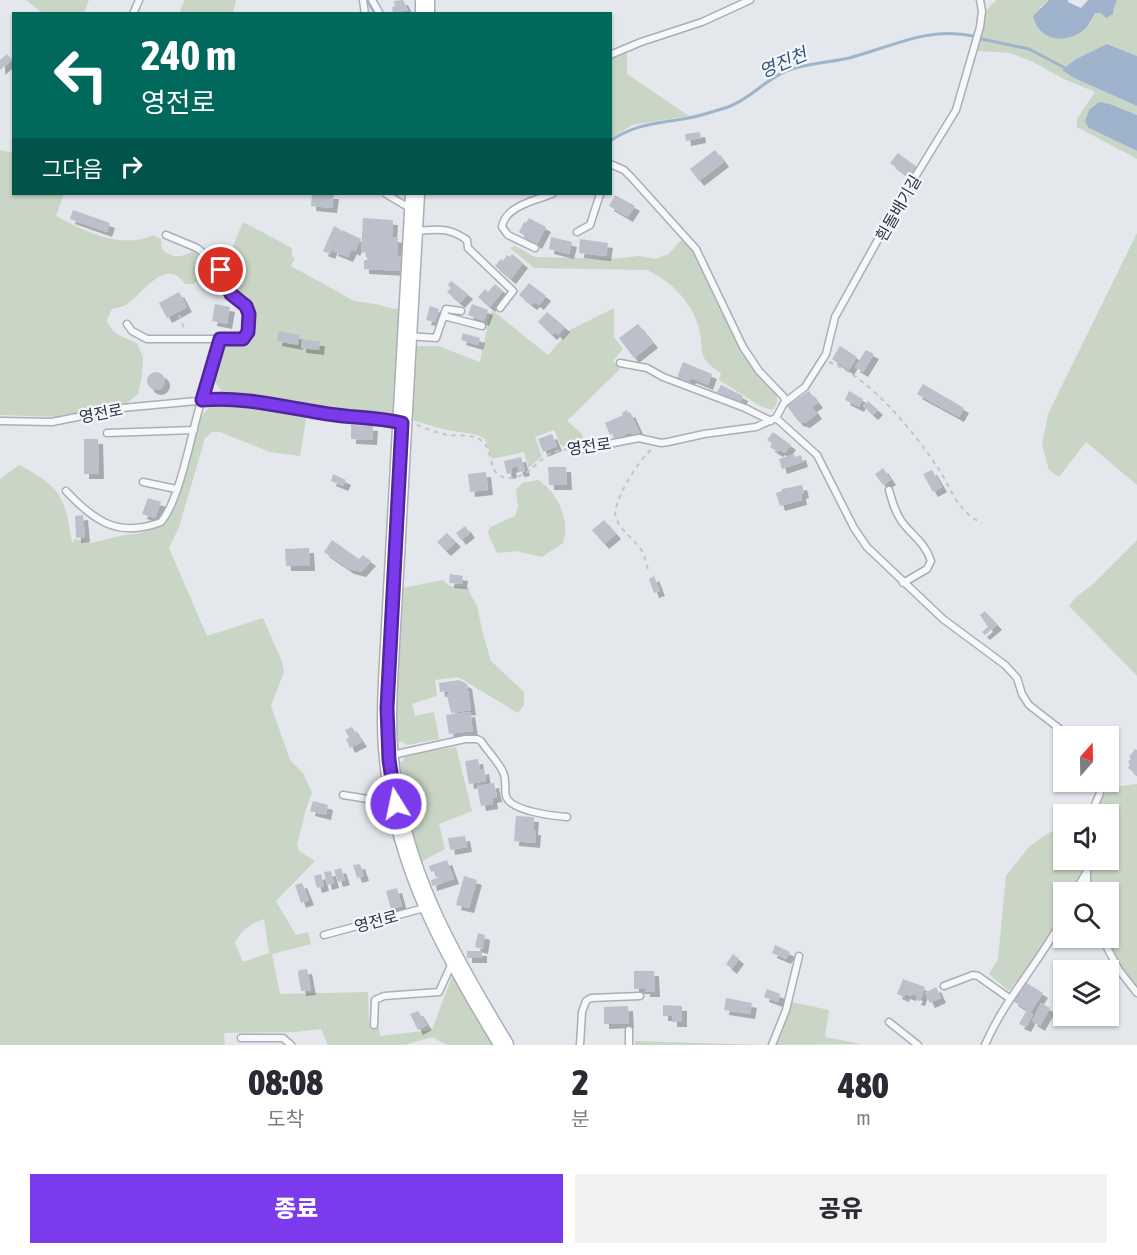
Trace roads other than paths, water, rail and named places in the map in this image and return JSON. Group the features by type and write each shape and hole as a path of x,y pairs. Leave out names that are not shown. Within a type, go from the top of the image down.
{"street":[{"path":"415,202 387,708 388,755 396,804 409,855 428,907 453,959 504,1045"}],"lane":[{"path":"612,55 641,42 702,22 750,0"},
{"name":"흰돌배기길","path":"773,420 786,401 805,387 823,361 835,317 902,198 957,110 980,27 982,11 980,0"},
{"path":"612,165 624,170 631,177 696,249 742,347 759,371 786,401"},
{"path":"390,195 415,202"},
{"path":"535,248 508,235 502,227 503,221 514,210 548,195"},
{"path":"577,232 590,225 600,195"},
{"path":"413,231 449,230 455,231 467,240 468,248 513,291 500,308"},
{"path":"127,324 132,331 147,339 243,339 246,336 249,314 246,306 231,294 221,270 214,261 197,248 166,235"},
{"path":"407,336 436,338 446,309 461,311"},
{"path":"444,316 482,326"},
{"path":"66,491 79,505 110,525 136,529 161,522 167,516 176,489 220,339"},
{"path":"620,363 647,368 663,377 773,420 814,449 859,537 903,583 943,619 1005,665 1017,678 1022,694 1029,705 1056,726"},
{"name":"영전로","path":"0,421 52,422 122,408 218,399 240,400 332,415 383,419 402,423"},
{"name":"영전로","path":"583,449 639,438 661,443 704,434 749,429 773,420"},
{"name":"영전로","path":"106,433 194,430"},
{"path":"143,482 176,489"},
{"path":"889,490 896,512 924,546 931,561 927,569 903,583"},
{"path":"388,755 465,739 477,739 481,741 502,770 505,778 505,795 513,805 553,816 567,817"},
{"path":"343,795 396,804"},
{"path":"1080,882 1086,872"},
{"path":"1086,872 1088,882"},
{"name":"영전로","path":"324,935 428,907"},
{"path":"985,1045 1009,998 1053,934"},
{"path":"1107,948 1119,970 1137,993"},
{"path":"772,1045 786,1011 799,956"},
{"path":"374,1025 375,1000 384,996 439,992 453,959"},
{"path":"944,986 973,975 978,976 1009,998"},
{"path":"580,1045 582,1012 586,1001 591,998 640,996"},
{"path":"889,1022 914,1044"},
{"path":"629,1030 629,1045"},
{"path":"241,1038 283,1038 291,1045"}],"water":[{"path":"1049,0 1068,0 1081,8 1088,0 1117,0 1113,14 1106,18 1101,13 1095,13 1081,32 1059,39 1045,35 1033,16"},
{"path":"1107,44 1137,56 1137,106 1074,78 1062,70 1076,59"},
{"path":"1099,102 1137,115 1137,151 1089,128 1085,122 1089,110"}],"waterway":[{"name":"영진천","path":"369,3 374,12"},
{"name":"영진천","path":"612,140 638,127 698,116 736,104 778,75 794,68 849,58 926,36 941,34 973,36"},
{"name":"영진천","path":"982,39 1029,49 1067,69"}]}
